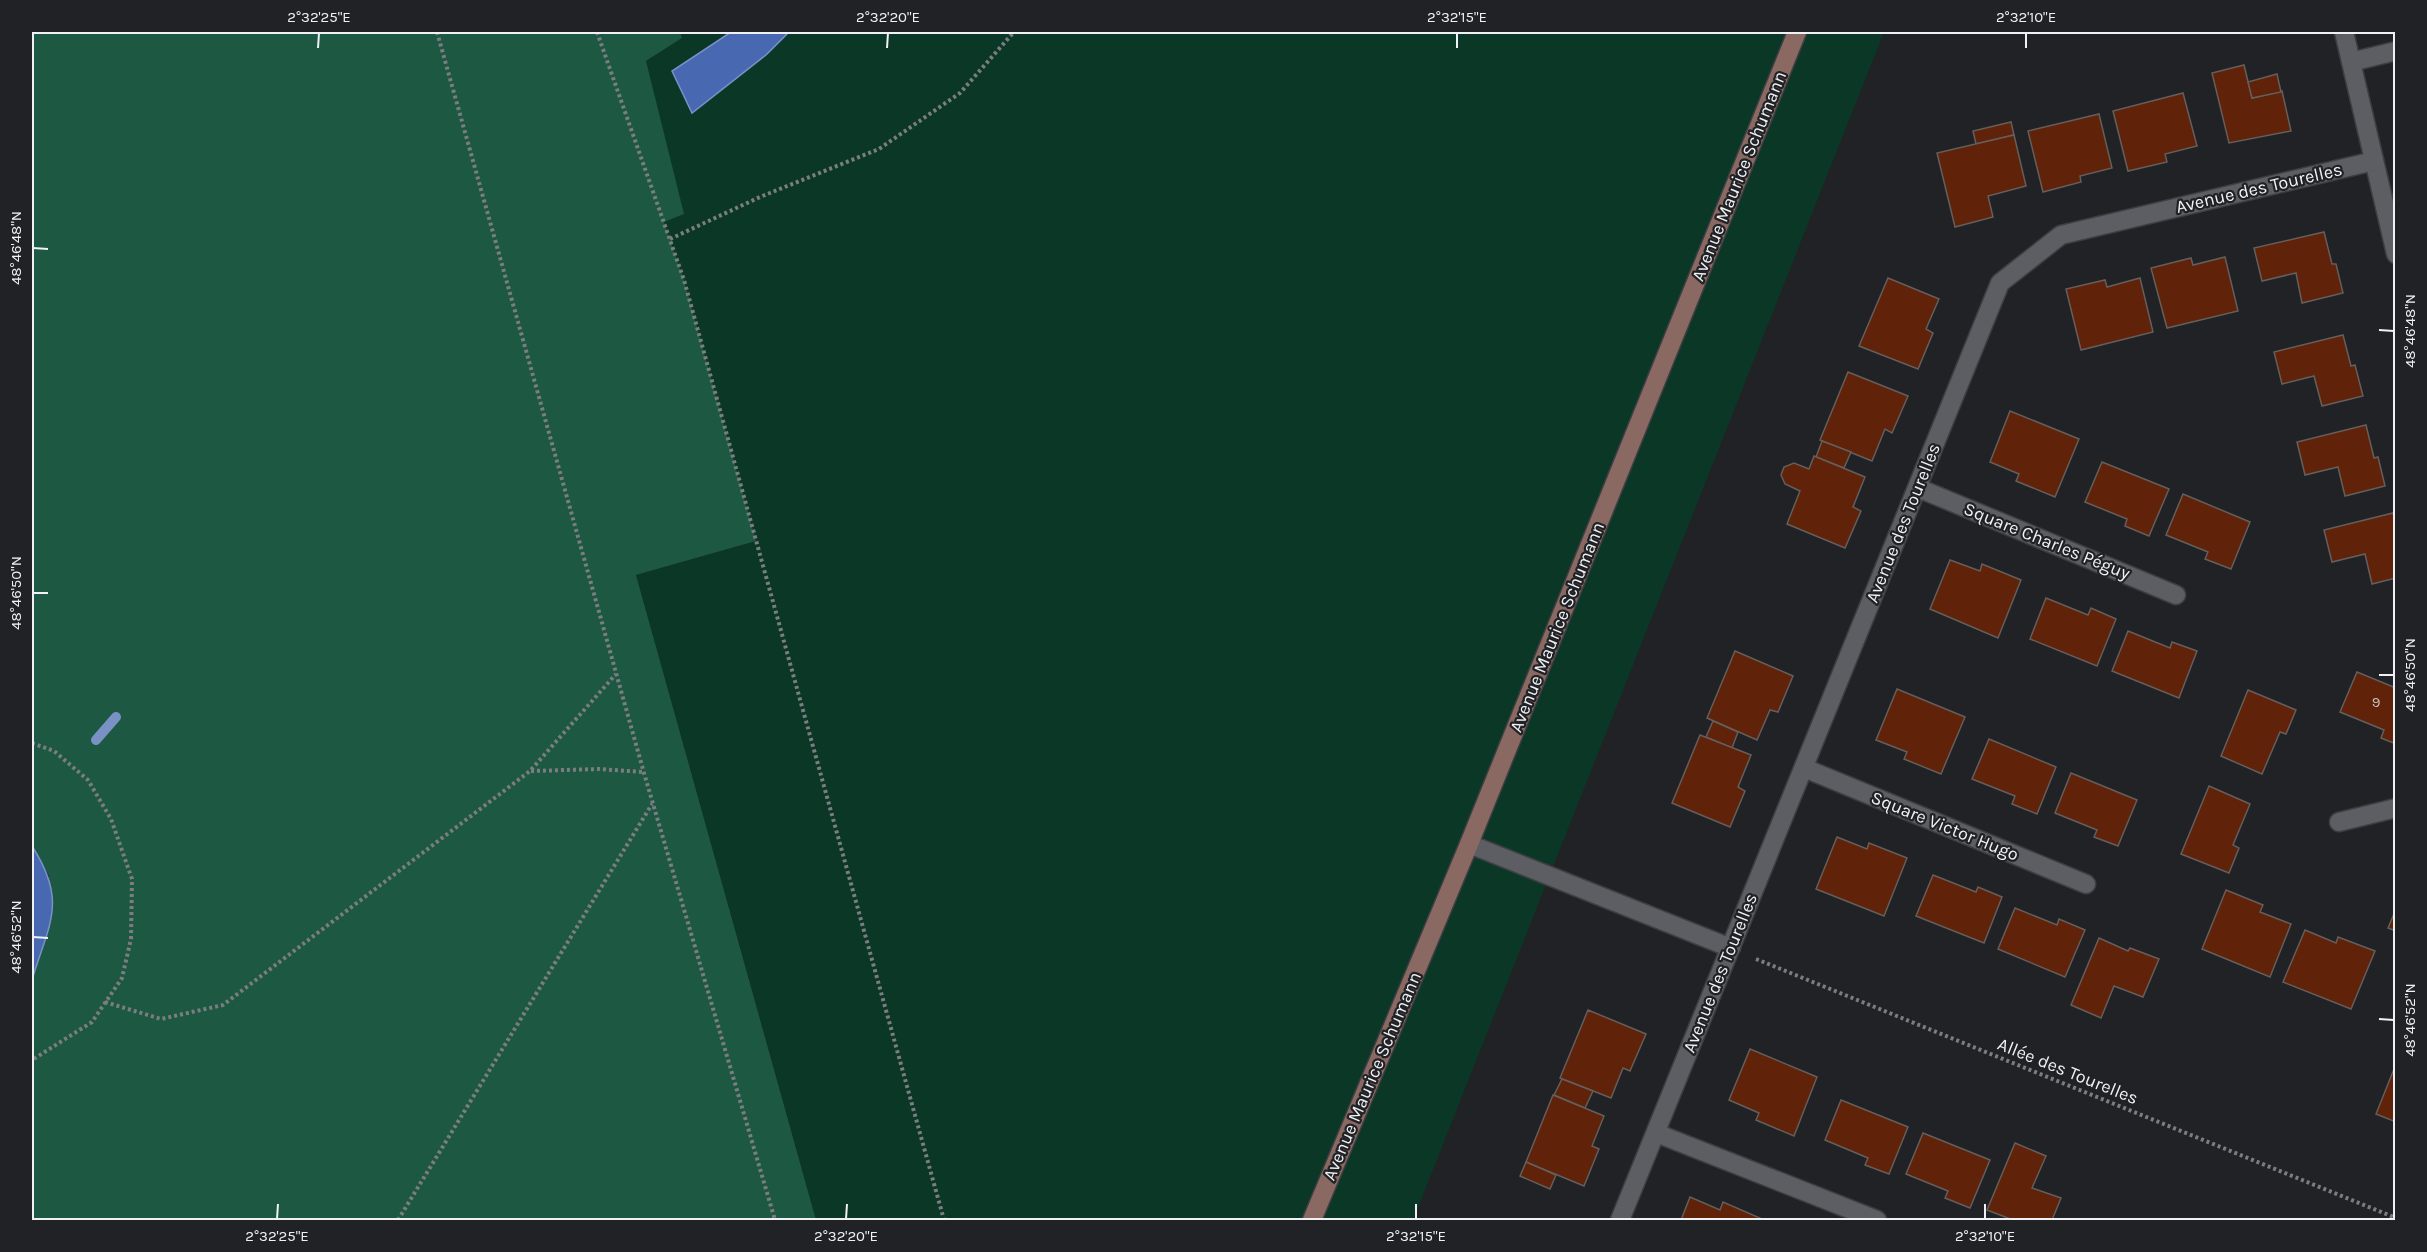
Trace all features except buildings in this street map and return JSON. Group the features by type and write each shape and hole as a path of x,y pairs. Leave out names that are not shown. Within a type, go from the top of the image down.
{"street":[{"name":"Avenue Maurice Schumann","path":"1312,1221 1469,844 1797,32"},
{"path":"2344,32 2396,254"},
{"path":"2351,62 2396,51"},
{"name":"Avenue des Tourelles","path":"1620,1221 2001,283 2061,235 2374,161"},
{"name":"Square Charles Péguy","path":"1917,488 2176,595"},
{"name":"Square Victor Hugo","path":"1804,768 2086,884"},
{"path":"2339,822 2396,808"},
{"path":"1469,844 1731,948"},
{"path":"1656,1133 1877,1221"}],"path":[{"path":"437,32 652,803 775,1221"},
{"path":"597,32 684,280 944,1221"},
{"path":"670,239 760,197 879,149 960,93 1014,32"},
{"path":"105,1002 161,1019 223,1005 530,771 616,674"},
{"path":"32,743 54,751 88,780 111,819 132,879 131,939 122,978 92,1022 32,1060"},
{"path":"530,771 599,769 644,772"},
{"path":"398,1221 652,803"},
{"name":"Allée des Tourelles","path":"1731,948 2396,1218"}],"green space":[{"path":"32,32 680,32 682,38 646,61 684,214 664,222 684,280 756,541 636,575 816,1220 32,1220 32,980 38,959 49,876 32,846"},
{"path":"680,32 731,32 697,53 766,55 789,32 1884,32 1413,1220 816,1220 636,575 756,541 664,221 683,214 646,61 682,38"}],"water":[{"path":"731,32 789,32 766,55 692,113 672,71"},
{"path":"32,846 50,883 52,913 32,980"}],"waterway":[{"path":"96,740 116,717"}]}
